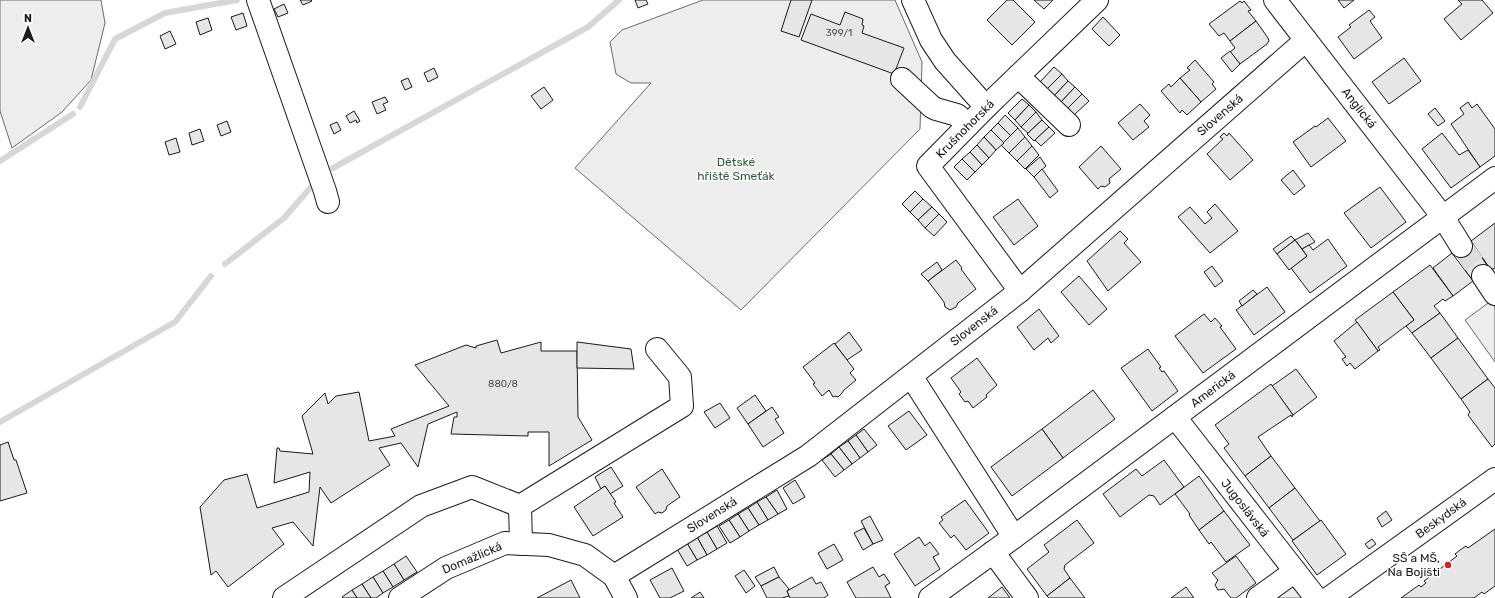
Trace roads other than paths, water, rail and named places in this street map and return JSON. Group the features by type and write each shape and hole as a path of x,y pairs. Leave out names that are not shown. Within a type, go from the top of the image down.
{"street":[{"path":"258,0 328,202"},
{"path":"913,0 931,40 945,61 986,107"},
{"name":"Krušnohorská","path":"1020,291 928,166 986,107 1097,0"},
{"name":"Anglická","path":"1275,0 1443,217 1461,246"},
{"name":"Slovenská","path":"614,576 808,456 1020,291 1306,40"},
{"path":"1018,76 1069,125"},
{"path":"902,79 932,107 957,115 968,125"},
{"name":"Americká","path":"930,598 1495,178"},
{"path":"1483,276 1495,294"},
{"path":"520,506 682,406 680,377 657,349"},
{"path":"911,376 1014,537"},
{"name":"Jugoslávská","path":"1175,417 1316,598"},
{"name":"Beskydská","path":"1329,598 1495,479"},
{"path":"284,598 421,506 472,487 520,506"},
{"path":"520,506 521,544"},
{"name":"Domažlická","path":"400,598 446,568 504,543 549,545 585,555 614,576 626,598"},
{"path":"993,552 1027,598"},
{"path":"1258,598 1295,571"}],"waterway":[{"path":"80,107 115,39 165,13 237,0"},
{"path":"333,168 588,27 619,0"},
{"path":"0,161 73,114"},
{"path":"225,264 284,218 311,187"},
{"path":"0,422 175,322 211,276"}],"tunnel":[{"path":"1461,246 1483,276"}],"place":[{"name":"SŠ a MŠ, Na Bojišti","path":"1448,565"}],"park label":[{"name":"Dětské hřiště Smeťák","path":"736,169"}]}
